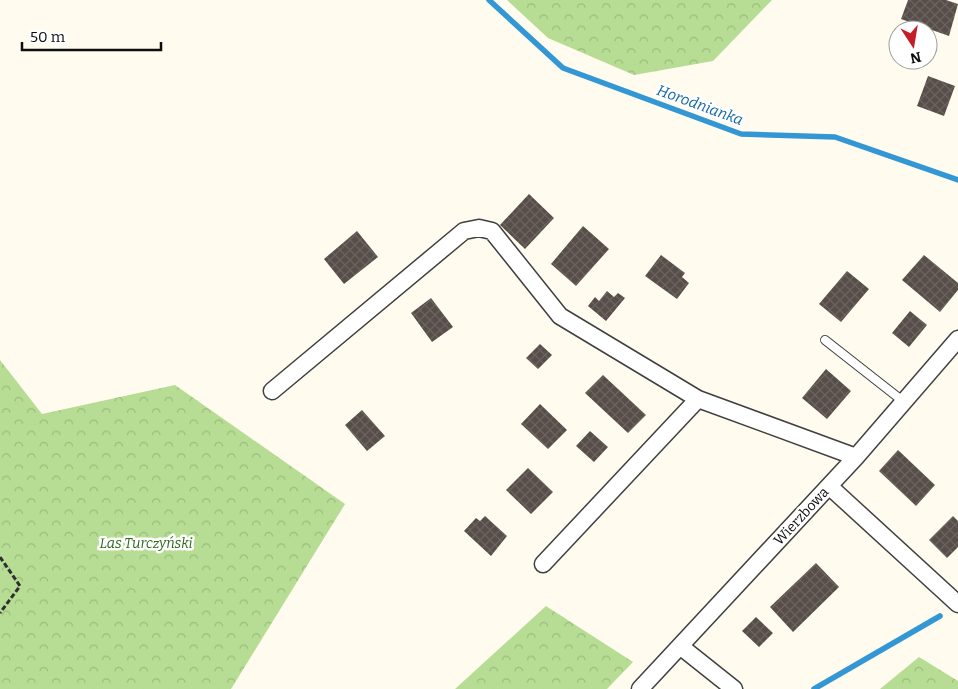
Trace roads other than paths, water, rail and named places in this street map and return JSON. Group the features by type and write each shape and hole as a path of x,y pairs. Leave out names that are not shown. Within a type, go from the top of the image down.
{"street":[{"path":"272,391 464,231 479,228 492,231 560,316 698,399 856,457"},
{"name":"Wierzbowa","path":"640,689 856,457 958,339"},
{"path":"543,564 698,399"},
{"path":"829,486 958,604"},
{"path":"680,646 734,689"}],"lane":[{"path":"825,340 904,402"}],"waterway":[{"name":"Horodnianka","path":"489,0 563,68 741,134 835,137 958,180"},
{"path":"814,689 940,616"}],"park label":[{"name":"Las Turczyński","path":"146,543"}]}
